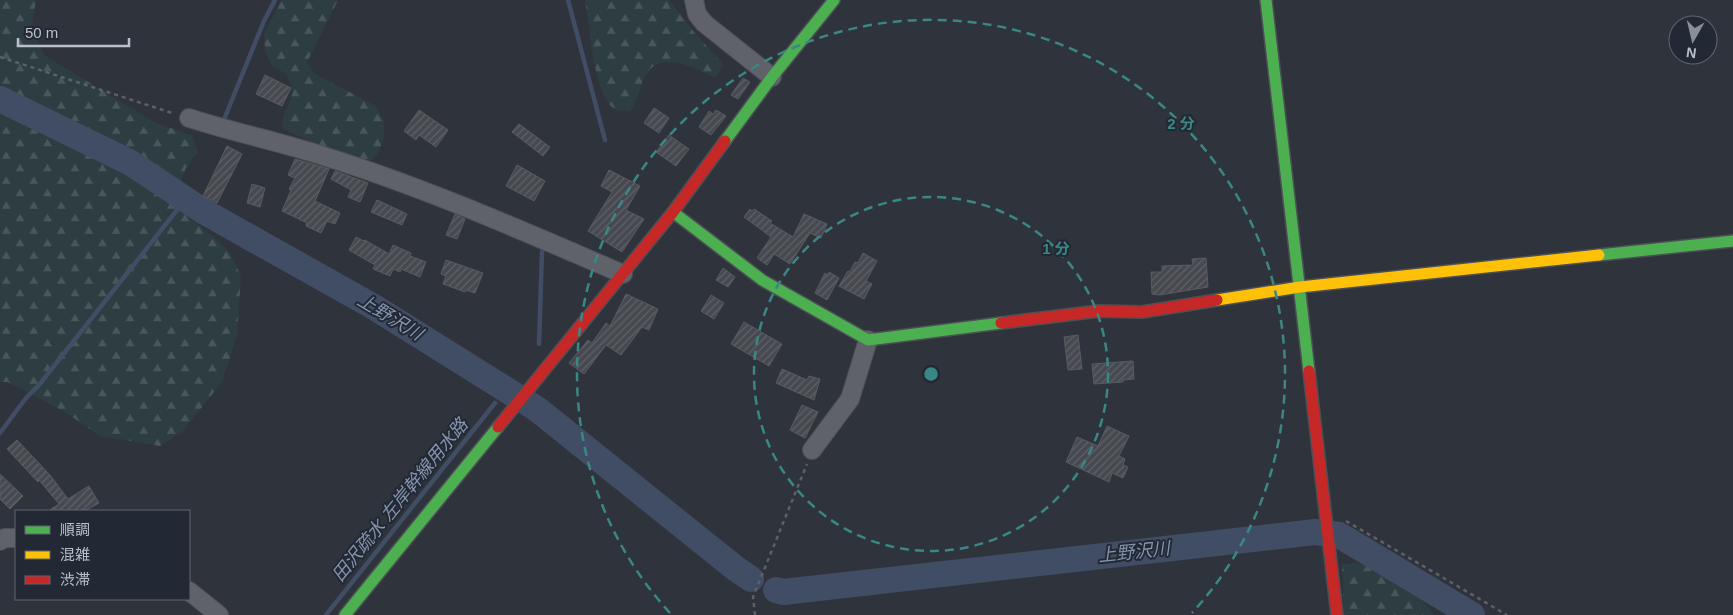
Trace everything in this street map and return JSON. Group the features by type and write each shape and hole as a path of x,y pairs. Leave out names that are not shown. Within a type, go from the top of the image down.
{"street":[{"path":"694,0 697,14 704,24 772,76"},
{"path":"345,615 673,212 772,76 834,0"},
{"path":"1266,0 1337,615"},
{"path":"189,118 320,154 390,178 458,203 623,274"},
{"path":"673,212 762,280 868,340 1099,311 1142,312 1300,288 1733,241"},
{"path":"812,450 850,399 868,340"},
{"path":"0,541 5,538 15,538"},
{"path":"190,592 219,615"}],"path":[{"path":"0,57 189,118"},
{"path":"755,615 753,597 812,450"},
{"path":"1346,521 1507,615"}],"green space":[{"path":"0,0 36,0 32,26 44,55 156,123 192,135 198,152 186,168 172,204 215,238 230,253 241,276 237,335 222,382 182,432 160,446 100,436 65,412 8,382 0,382"},
{"path":"282,0 338,0 307,62 315,74 376,106 384,122 384,138 378,153 372,160 358,161 284,130 282,124 284,114 291,100 292,89 286,74 271,65 265,50 264,34"},
{"path":"585,0 669,0 694,32 724,65 715,78 690,66 671,62 654,66 642,82 636,102 630,111 615,109 608,103 599,83"},
{"path":"1356,563 1378,569 1413,590 1435,615 1344,615 1342,564"}],"building":[{"path":"265,75 291,88 282,106 256,94"},
{"path":"743,78 750,82 738,99 731,95"},
{"path":"654,108 669,118 659,133 644,123"},
{"path":"419,110 448,130 436,147 419,135 416,140 404,131"},
{"path":"716,110 726,116 711,135 699,127 709,111 713,114"},
{"path":"519,124 550,147 543,156 512,132"},
{"path":"669,135 689,149 676,166 656,152"},
{"path":"227,146 242,154 217,203 203,196"},
{"path":"295,159 329,169 315,201 340,213 335,224 327,221 321,233 306,226 307,223 282,211 291,190 289,189 295,178 288,175"},
{"path":"517,165 545,181 534,201 506,186"},
{"path":"609,170 640,186 626,210 644,219 622,252 588,231 612,192 601,186"},
{"path":"335,171 368,183 360,202 348,197 351,190 331,179"},
{"path":"252,184 265,188 260,207 247,203"},
{"path":"377,200 407,214 402,225 371,212"},
{"path":"750,209 752,211 754,209 772,221 770,223 793,237 804,214 827,224 821,238 810,233 790,264 774,254 767,265 757,258 771,237 744,217"},
{"path":"455,214 465,219 457,239 446,235"},
{"path":"356,237 389,254 393,245 411,253 410,256 426,262 420,277 401,269 400,272 393,269 390,276 373,269 375,265 349,250"},
{"path":"863,253 877,261 866,281 872,284 864,299 839,286 855,262 858,263"},
{"path":"1206,258 1208,287 1160,295 1152,294 1151,272 1162,272 1162,266 1193,265 1192,259"},
{"path":"446,260 483,273 475,293 466,290 465,292 443,284 446,276 441,274"},
{"path":"723,268 735,277 728,287 716,280"},
{"path":"829,272 839,278 827,300 815,293 825,273 828,275"},
{"path":"626,294 658,309 649,330 642,327 621,355 606,345 584,374 569,363 588,340 592,343 606,323 610,326"},
{"path":"711,295 724,303 714,319 701,311"},
{"path":"744,322 782,344 769,366 731,344"},
{"path":"1078,335 1082,369 1068,370 1064,337"},
{"path":"1133,361 1134,379 1123,380 1123,382 1094,384 1092,364"},
{"path":"782,369 807,380 809,376 820,379 814,400 776,383"},
{"path":"802,405 818,412 805,438 790,430"},
{"path":"1107,426 1129,436 1119,456 1125,459 1123,465 1128,467 1123,478 1112,473 1109,482 1066,462 1077,437 1098,446"},
{"path":"17,440 50,475 68,499 89,486 99,503 87,510 50,510 59,504 39,480 38,482 7,449"},
{"path":"0,474 23,496 10,509 0,499"}],"waterway":[{"path":"223,122 264,21 275,0"},
{"name":"田沢疏水 左岸幹線用水路","path":"568,0 605,140"},
{"name":"上野沢川","path":"0,99 131,163 203,211 374,307 537,409 751,579"},
{"path":"0,433 177,210"},
{"name":"田沢疏水 左岸幹線用水路","path":"539,344 542,251"},
{"name":"田沢疏水 左岸幹線用水路","path":"326,615 495,403"},
{"name":"上野沢川","path":"776,590 783,592 1315,532 1339,535 1472,615"}],"traffic: fast":[{"path":"725,141 772,77 834,0"},
{"path":"1266,0 1309,371"},
{"path":"673,212 762,280 868,340 1001,323"},
{"path":"1599,255 1733,241"},
{"path":"345,615 498,427"}],"traffic: slow":[{"path":"1217,300 1300,287 1599,255"}],"traffic: jam":[{"path":"498,427 673,212 725,141"},
{"path":"1001,323 1099,311 1142,312 1217,300"},
{"path":"1309,371 1337,615"}]}
